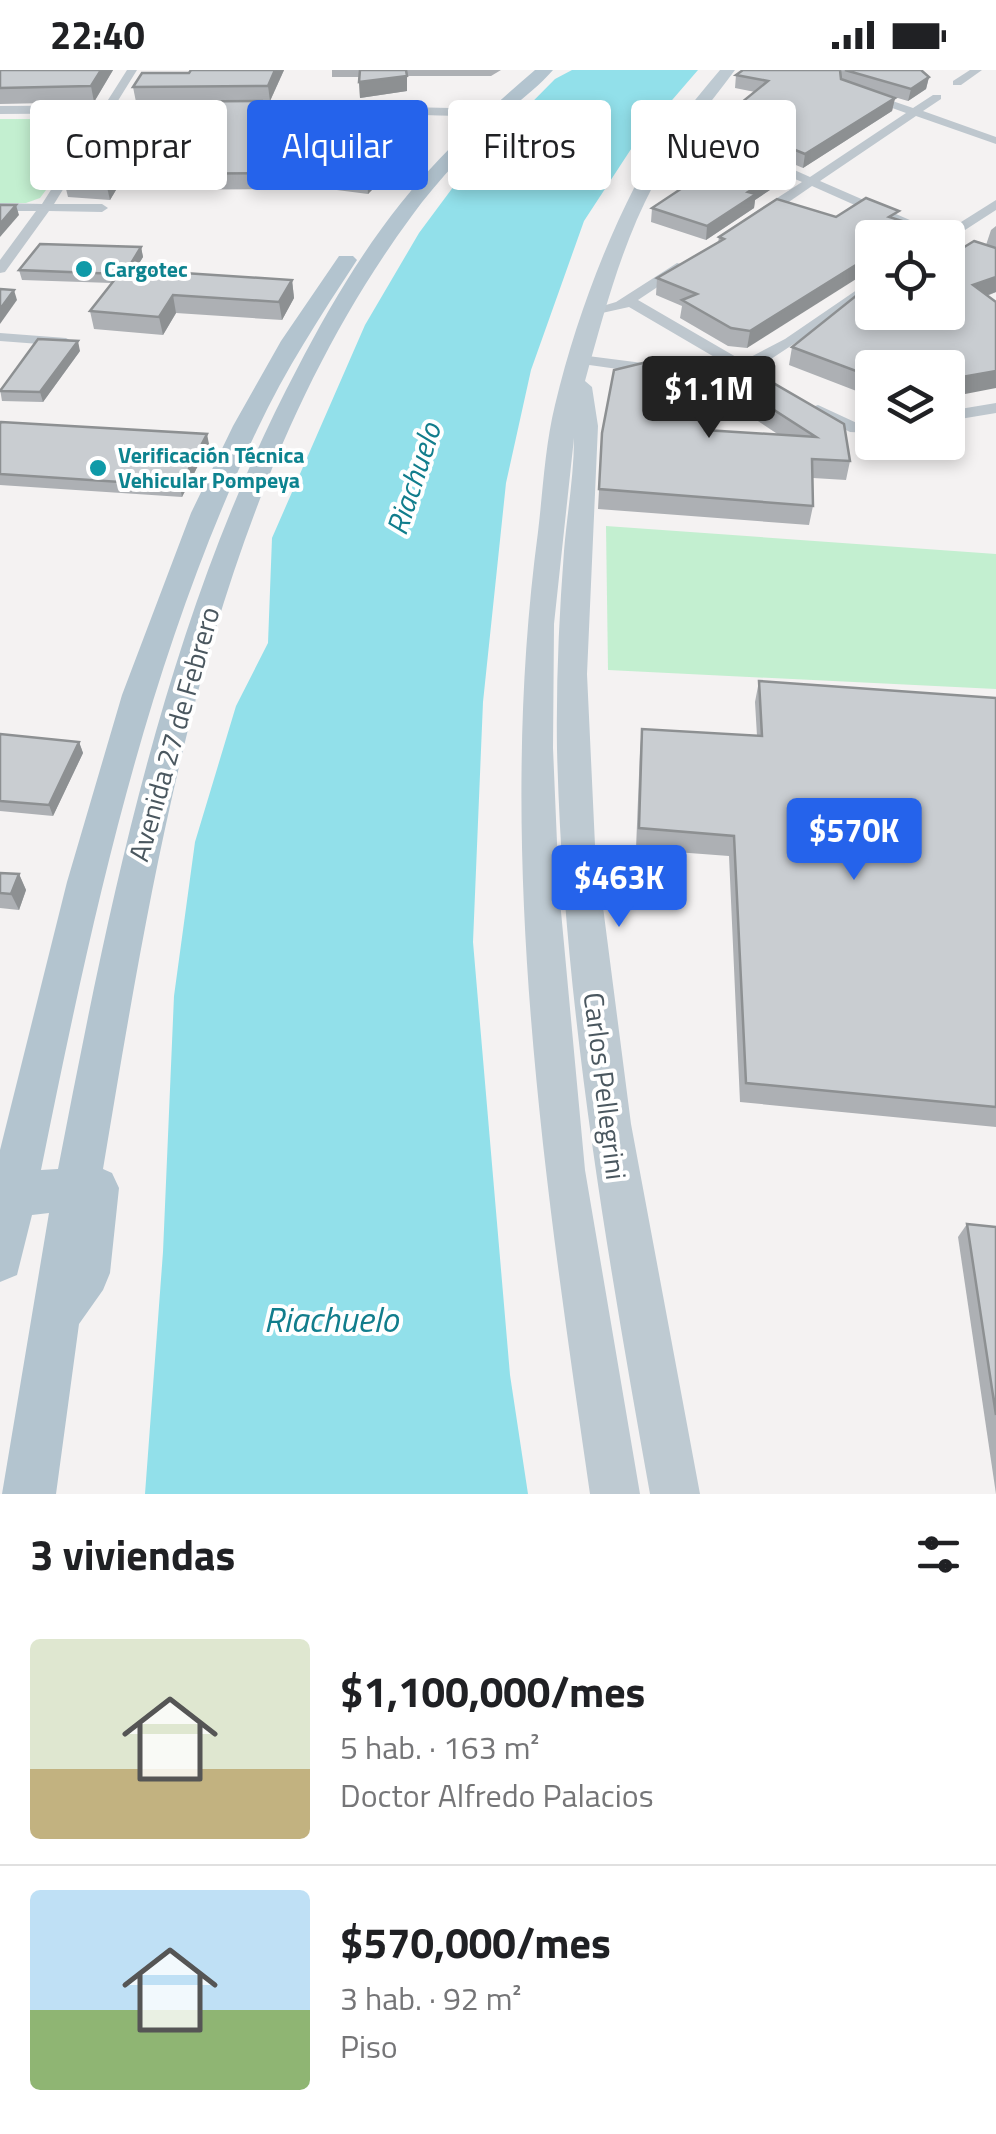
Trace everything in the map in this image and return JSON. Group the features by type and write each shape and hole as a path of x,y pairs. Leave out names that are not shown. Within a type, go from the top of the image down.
{"main road":[{"name":"Avenida 27 de Febrero","path":"496,100 523,70"},
{"name":"Avenida 27 de Febrero","path":"504,100 544,70"},
{"name":"Carlos Pellegrini","path":"615,1494 564,1170 541,890 537,748 540,624 558,452 592,311 646,182 691,115 728,70"},
{"name":"Avenida 27 de Febrero","path":"0,1258 76,916 120,747 195,533 226,461 283,354 375,220 425,160 448,142"},
{"name":"Avenida 27 de Febrero","path":"28,1494 53,1317 132,889 164,751 198,640 255,482 316,351 389,232 448,159"},
{"name":"Carlos Pellegrini","path":"579,368 586,408 572,627 573,749 582,892 610,1138 675,1494"},
{"path":"120,747 164,751"},
{"path":"12,1194 76,1188"}],"street":[{"path":"115,100 132,70"},
{"path":"957,83 977,70"},
{"path":"861,93 996,141"},
{"path":"744,225 937,97"},
{"path":"0,114 30,114"},
{"path":"796,175 902,220"},
{"path":"0,269 57,190"},
{"path":"965,225 996,204"},
{"path":"0,207 102,208"},
{"path":"592,311 629,301 695,258"},
{"path":"579,368 698,373 742,367 764,357 855,297"},
{"path":"629,301 758,376"},
{"path":"0,338 77,342"},
{"path":"807,404 855,424"},
{"path":"965,413 996,408"}],"green space":[{"path":"0,119 30,119 30,190 46,190 40,198 26,203 0,203"},
{"path":"606,526 996,554 996,689 608,670"}],"water":[{"name":"Riachuelo","path":"572,70 698,70 672,100 631,100 631,149 611,180 611,100 534,100 555,79"},
{"name":"Riachuelo","path":"451,190 604,190 584,221 531,370 506,483 483,702 473,942 510,1375 528,1494 145,1494 163,1252 174,996 195,842 236,706 268,643 272,538 365,325 419,233"}],"building":[{"path":"0,70 101,70 91,86 0,88"},
{"path":"275,70 268,86 133,87 142,73"},
{"path":"360,70 406,70 407,76 359,82"},
{"path":"743,70 840,70 841,79 895,98 805,154 796,150 796,100 745,100 768,81 736,75"},
{"path":"845,70 921,70 929,77 911,89"},
{"path":"227,101 247,101 247,173 227,173"},
{"path":"679,190 751,190 748,192 756,194 707,226 652,208"},
{"path":"866,198 899,211 889,217 899,220 855,220 855,266 750,331 731,328 682,300 697,294 657,278 724,239 719,237 777,199 836,217"},
{"path":"0,205 16,205 0,224"},
{"path":"974,241 996,248 996,277 973,285 996,302 996,371 965,376 965,350 855,350 855,371 792,347 855,297 855,330 965,330 965,247"},
{"path":"40,244 141,247 127,270 119,274 19,270"},
{"path":"123,269 292,280 279,302 173,295 159,317 90,311"},
{"path":"0,289 14,290 0,309"},
{"path":"38,339 78,341 40,392 0,391"},
{"path":"647,362 684,363 683,376 709,378 705,430 816,437 732,383 756,373 844,424 850,461 812,459 813,506 599,489 602,433 614,370"},
{"name":"Verificación Técnica Vehicular Pompeya","path":"1,422 207,434 180,486 0,474"},
{"path":"759,681 996,698 996,1107 746,1083 734,836 639,828 642,729 762,736"},
{"path":"0,734 79,742 49,805 0,801"},
{"path":"0,873 19,874 11,894 0,893"},
{"path":"967,1224 996,1227 996,1415"}],"place":[{"name":"Cargotec","path":"84,269"},
{"name":"Verificación Técnica Vehicular Pompeya","path":"98,468"}]}
